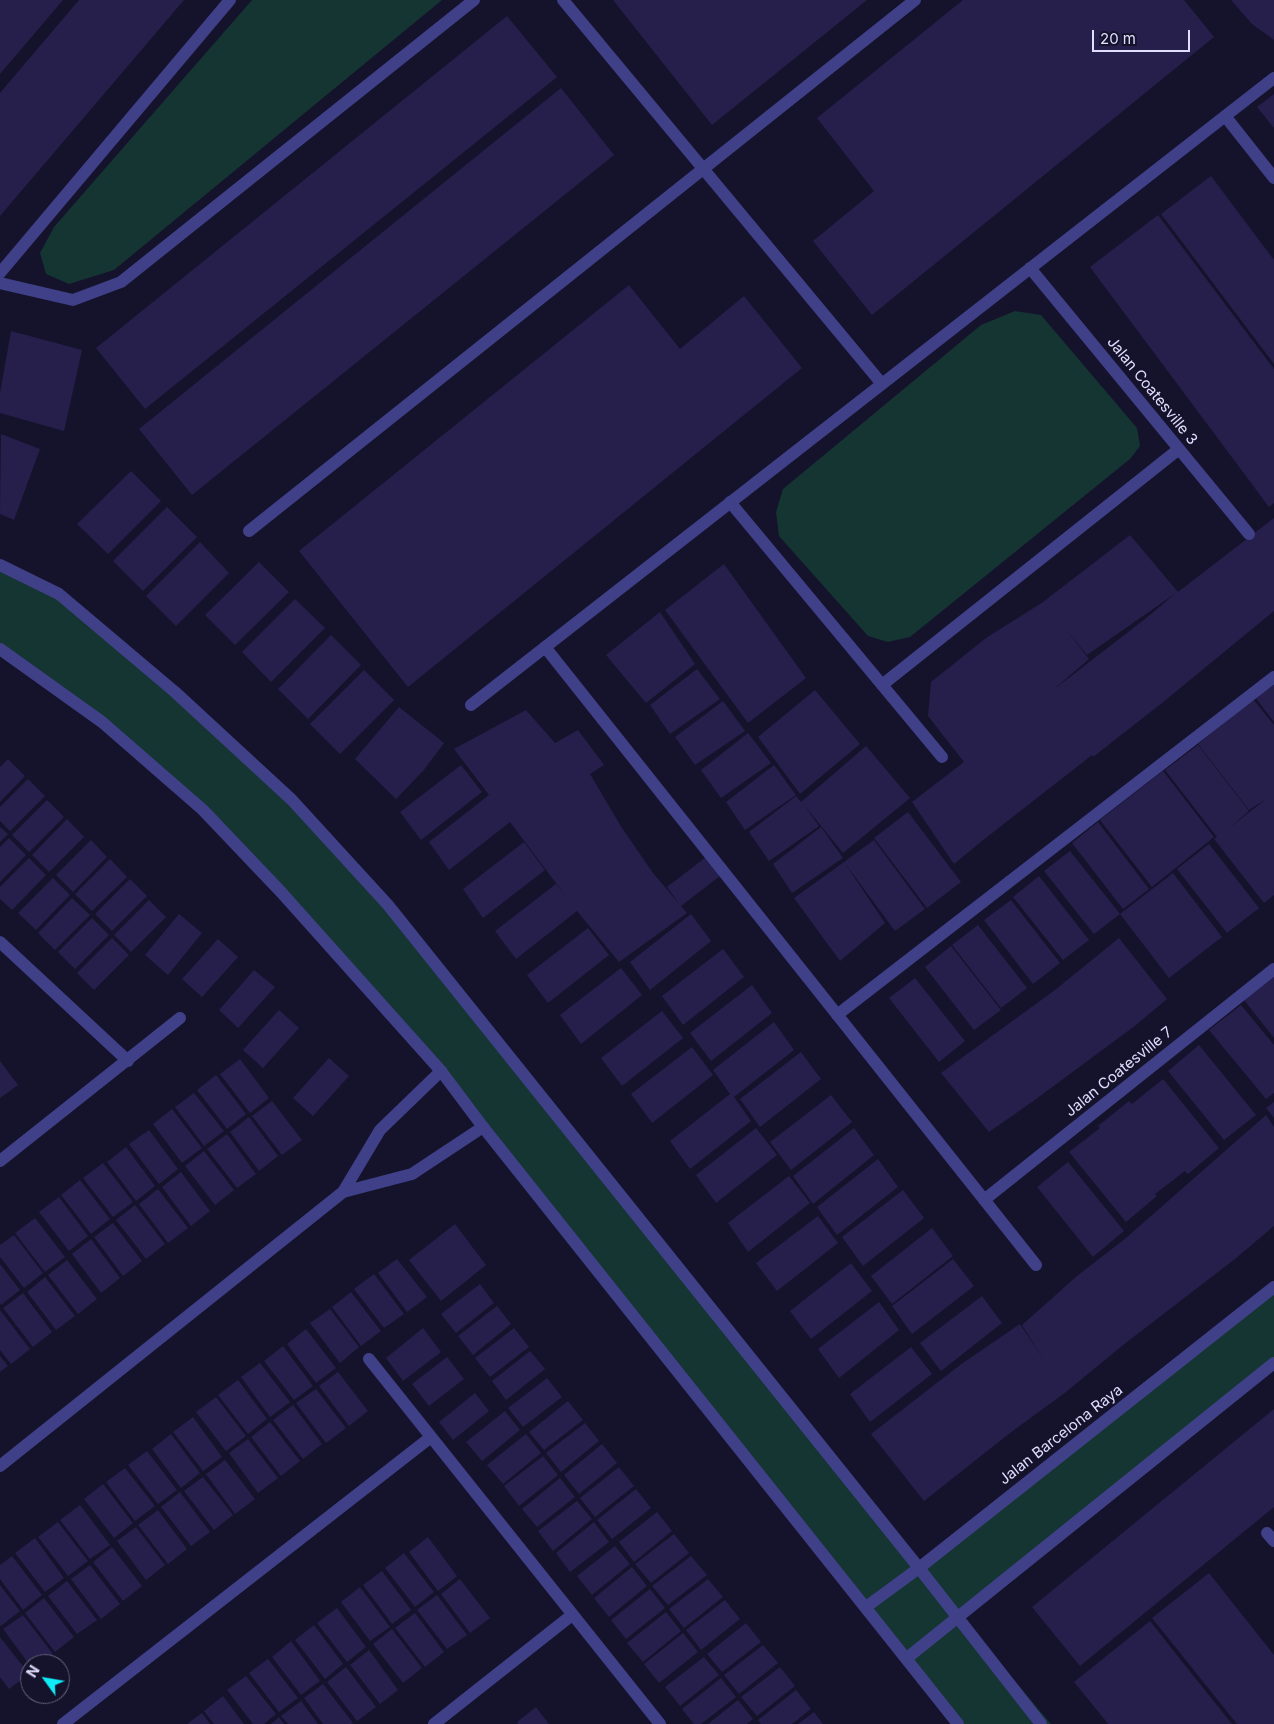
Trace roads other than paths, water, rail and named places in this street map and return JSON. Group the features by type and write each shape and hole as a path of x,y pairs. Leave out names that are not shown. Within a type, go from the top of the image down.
{"street":[{"path":"0,274 230,0"},
{"path":"0,282 73,300 121,282 474,0"},
{"path":"563,0 882,384"},
{"path":"250,531 915,0"},
{"path":"471,705 1274,78"},
{"path":"1225,116 1274,178"},
{"name":"Jalan Coatesville 3","path":"1030,268 1249,534"},
{"path":"882,685 1179,449"},
{"path":"730,502 942,757"},
{"path":"0,565 59,594 175,692 299,807 388,905 919,1568 1041,1724"},
{"path":"545,647 1036,1266"},
{"path":"0,649 102,722 203,810 281,892 441,1071 483,1127 958,1724"},
{"path":"836,1014 1274,677"},
{"path":"0,942 128,1061"},
{"name":"Jalan Coatesville 7","path":"984,1200 1274,969"},
{"path":"0,1161 180,1018"},
{"path":"0,1466 343,1192 380,1130 441,1071"},
{"path":"343,1192 412,1174 483,1127"},
{"name":"Jalan Barcelona Raya","path":"866,1607 919,1568 1274,1286"},
{"path":"369,1359 660,1724"},
{"path":"907,1658 1274,1362"},
{"path":"63,1724 431,1438"},
{"path":"434,1724 572,1615"}]}
